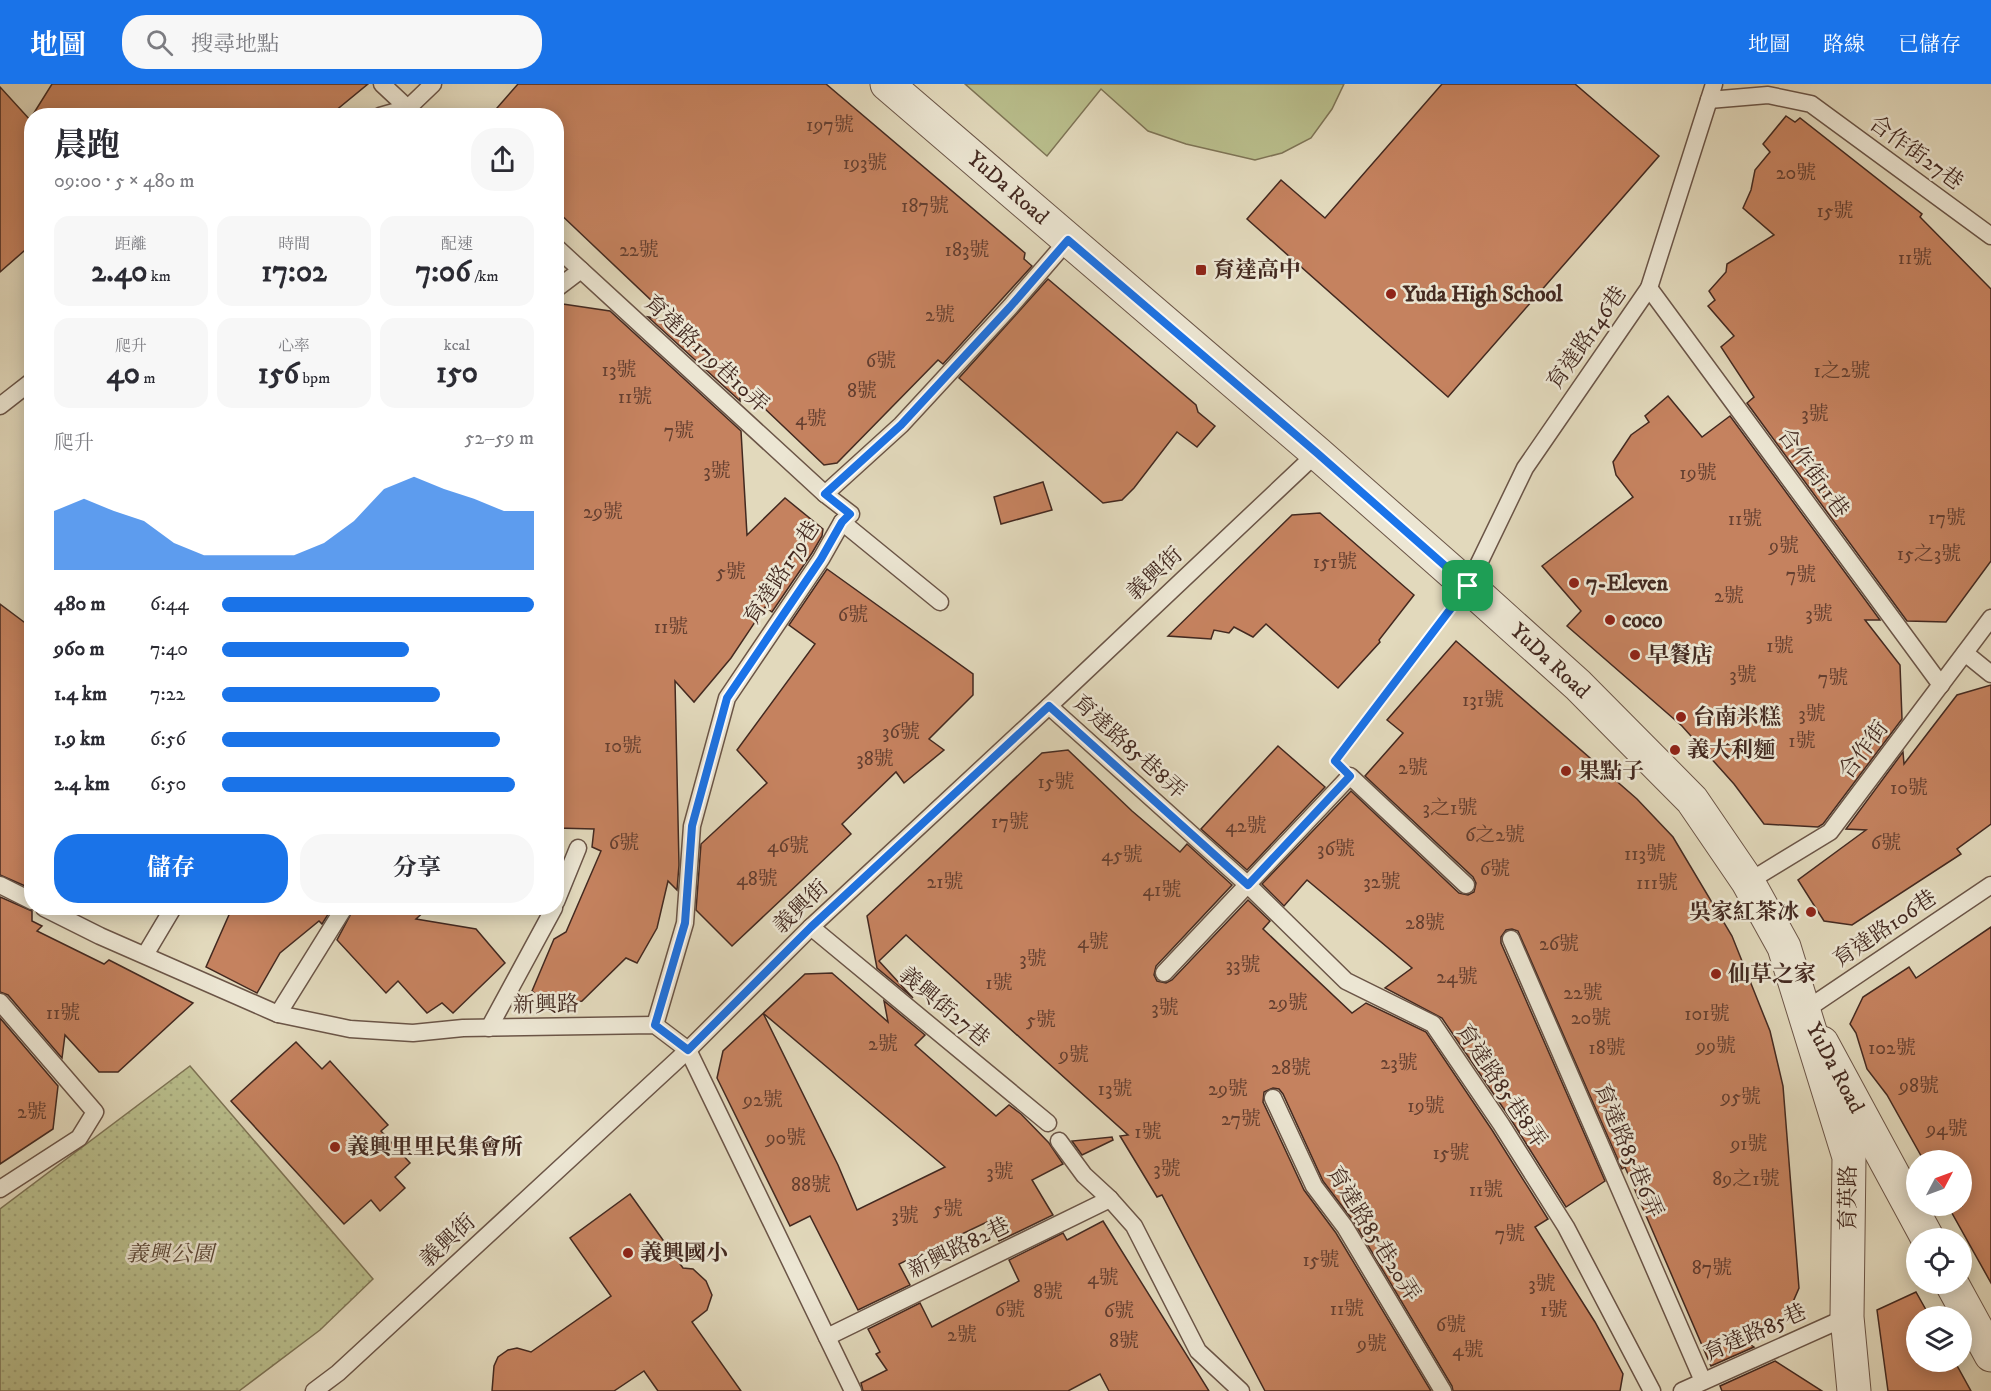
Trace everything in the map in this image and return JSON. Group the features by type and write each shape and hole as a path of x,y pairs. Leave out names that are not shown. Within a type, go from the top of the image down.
{"street":[{"name":"YuDa Road","path":"887,84 1317,453 1468,586 1578,685 1692,800 1748,882 1784,947 1804,1011 1922,1228"},
{"name":"育英路","path":"1804,1011 1849,1157 1847,1317 1854,1391"},
{"path":"1957,1294 1991,1355"}],"lane":[{"path":"382,84 408,108"},
{"path":"415,108 433,84"},
{"name":"合作街27巷","path":"1711,92 1767,95 1812,104 1991,236"},
{"name":"育達路146巷","path":"1468,586 1525,468 1649,288 1711,92"},
{"name":"育達路179巷","path":"655,1025 685,923 692,826 727,698 821,559 842,522 850,514 825,494 901,425 1010,307 1068,240"},
{"name":"育達路179巷10弄","path":"564,254 825,494"},
{"path":"564,283 581,270"},
{"name":"合作街11巷","path":"1649,288 1941,685"},
{"path":"0,406 24,387"},
{"name":"義興街","path":"314,1391 338,1373 688,1050 811,927 1317,453"},
{"path":"842,522 940,603"},
{"name":"合作街","path":"1748,882 1830,832 1991,618"},
{"path":"1965,653 1991,674"},
{"name":"育達路85巷8弄","path":"1049,706 1248,885 1346,981 1433,1024 1501,1124 1566,1227 1652,1391"},
{"path":"1164,973 1350,776 1466,885"},
{"path":"564,882 578,848"},
{"path":"0,885 24,897"},
{"name":"育達路106巷","path":"1804,1011 1991,885"},
{"name":"新興路","path":"58,915 100,936 278,1014 350,1029 413,1033 463,1028 655,1025"},
{"path":"145,955 169,915"},
{"path":"278,1014 340,915"},
{"path":"489,1028 550,915"},
{"name":"義興街27巷","path":"811,927 1048,1123"},
{"name":"育達路85巷6弄","path":"1511,939 1703,1382"},
{"path":"0,1002 95,1112 80,1138 0,1189"},
{"path":"655,1025 688,1050 853,1391"},
{"name":"育達路85巷20弄","path":"1273,1098 1314,1186 1345,1227 1443,1391"},
{"path":"1059,1141 1084,1175 1134,1226 1198,1352 1241,1391"},
{"name":"新興路82巷","path":"827,1337 1110,1199"},
{"name":"育達路85巷","path":"1682,1391 1847,1317"}],"path":[{"path":"1350,776 1335,761 1468,586"}],"green space":[{"path":"965,84 1344,84 1332,109 1311,138 1282,153 1255,160 1186,144 1148,131 1101,89 1047,156"},
{"name":"義興公園","path":"190,1066 373,1279 320,1330 239,1391 0,1391 0,1209"}],"building":[{"path":"52,84 368,84 339,108 37,108"},
{"path":"518,84 826,84 1025,253 1024,259 1032,266 943,364 938,360 837,463 824,465 739,384 740,401 648,317 673,321 564,218 564,108 497,108"},
{"path":"1442,84 1575,84 1659,156 1448,397 1247,219 1281,180 1325,218"},
{"path":"0,87 24,113 24,251 0,272"},
{"path":"1786,116 1795,122 1800,118 1922,214 1920,217 1991,289 1991,561 1946,622 1907,621 1747,403 1754,397 1721,347 1734,336 1708,306 1715,300 1709,291 1726,272 1727,264 1774,235 1743,208 1751,190 1755,170 1770,152 1763,144"},
{"path":"1048,279 1196,405 1198,412 1215,426 1197,447 1177,432 1122,500 1103,503 959,378"},
{"path":"564,304 610,311 741,431 747,535 785,498 823,529 822,536 812,553 772,612 765,607 731,658 694,702 675,681 679,865 677,890 668,881 657,928 637,963 626,958 582,1001 554,1008 532,991 554,939 566,932 601,851 592,847 594,829 564,828"},
{"path":"1668,396 1702,437 1730,416 1880,620 1865,620 1900,665 1902,719 1823,824 1818,827 1764,824 1734,784 1682,726 1567,626 1581,611 1542,566 1633,497 1616,475 1613,462 1631,435 1649,422 1645,416"},
{"path":"1043,482 1052,510 1001,524 994,497"},
{"path":"1320,513 1414,595 1379,640 1380,642 1338,688 1266,624 1253,637 1234,627 1229,633 1214,630 1211,639 1168,636 1292,515"},
{"path":"827,569 973,674 973,695 929,739 944,750 904,783 896,772 842,824 851,834 732,946 696,910 701,844 767,783 737,750 815,644 789,625"},
{"path":"0,604 24,622 24,886 0,875"},
{"path":"1456,641 1637,799 1673,837 1732,936 1770,1031 1783,1086 1799,1288 1786,1318 1742,1339 1754,1347 1711,1366 1625,1167 1622,1169 1518,931 1506,930 1501,937 1501,943 1605,1181 1566,1207 1510,1118 1442,1018 1385,988 1412,968 1307,880 1284,906 1262,884 1351,791 1459,893 1468,895 1474,892 1476,883 1473,877 1365,776 1403,733 1387,720"},
{"path":"1991,685 1991,824 1957,849 1961,854 1852,925 1824,921 1798,880 1866,830 1846,829 1903,752 1904,764 1957,695"},
{"path":"1278,746 1325,787 1247,870 1201,829"},
{"path":"1068,750 1132,811 1180,852 1187,844 1232,885 1156,966 1154,975 1157,981 1166,983 1172,980 1248,900 1270,921 1263,929 1352,1013 1366,1003 1426,1032 1548,1219 1535,1227 1595,1322 1623,1374 1620,1391 1453,1391 1354,1222 1323,1181 1283,1094 1279,1089 1273,1088 1264,1092 1263,1102 1304,1190 1336,1233 1431,1391 1265,1391 1162,1195 1157,1197 1120,1136 1128,1135 906,935 879,961 913,998 877,968 867,916 1042,753"},
{"path":"0,897 24,908 24,915 32,915 32,921 42,926 37,931 104,964 109,960 193,1003 118,1072 99,1072 65,1035 62,1058 8,995 0,992"},
{"path":"229,915 328,915 322,924 319,921 280,953 257,993 206,967"},
{"path":"350,915 420,915 416,919 476,929 505,963 453,1013 442,1003 427,1013 398,981 386,993 337,940"},
{"path":"1991,927 1991,1283 1972,1249 1972,1228 1960,1228 1954,1216 1972,1216 1972,1150 1918,1150 1887,1095 1867,1069 1856,1033 1850,1024 1863,997 1909,967 1916,978"},
{"path":"832,973 888,1022 884,1001 925,1035 915,1045 996,1116 1009,1105 1049,1143 1063,1164 1032,1180 1053,1215 999,1241 989,1221 899,1264 910,1285 858,1310 810,1216 790,1226 717,1078 723,1051 763,1013 805,974","holes":["763,1013 945,1167 857,1210 838,1165"]},
{"path":"0,1018 58,1086 53,1129 0,1164"},
{"name":"義興里里民集會所","path":"296,1042 322,1069 330,1061 388,1125 381,1131 410,1163 395,1177 405,1188 380,1211 371,1200 344,1224 231,1101"},
{"path":"1112,1137 1113,1140 1082,1155 1072,1141"},
{"path":"630,1194 683,1268 693,1269 706,1281 712,1295 707,1310 692,1322 741,1391 658,1391 644,1371 614,1391 492,1391 494,1366 498,1357 508,1350 517,1348 531,1352 611,1296 570,1238"},
{"path":"1103,1221 1209,1391 1109,1391 1100,1374 1068,1391 863,1391 861,1383 887,1370 876,1354 880,1352 868,1329 920,1303 932,1327 1019,1281 1009,1260 1063,1233 1067,1240"},
{"path":"1912,1294 1917,1294 1924,1306 1906,1306 1906,1372 1961,1372 1971,1391 1888,1391 1877,1310"},
{"path":"1775,1361 1822,1391 1722,1391 1720,1386"}],"place":[{"name":"育達高中","path":"1201,270"},
{"name":"Yuda High School","path":"1391,294"},
{"name":"7-Eleven","path":"1574,583"},
{"name":"coco","path":"1610,620"},
{"name":"早餐店","path":"1635,655"},
{"name":"台南米糕","path":"1681,717"},
{"name":"義大利麵","path":"1675,750"},
{"name":"果點子","path":"1566,771"},
{"name":"吳家紅茶冰","path":"1811,912"},
{"name":"仙草之家","path":"1716,974"},
{"name":"義興里里民集會所","path":"335,1147"},
{"name":"義興國小","path":"628,1253"}],"route":[{"path":"1068,240 1317,453 1468,586 1335,761 1350,776 1248,885 1049,706 811,927 688,1050 655,1025 685,923 692,826 727,698 821,559 842,522 850,514 825,494 901,425 1010,307 1068,240"}]}
